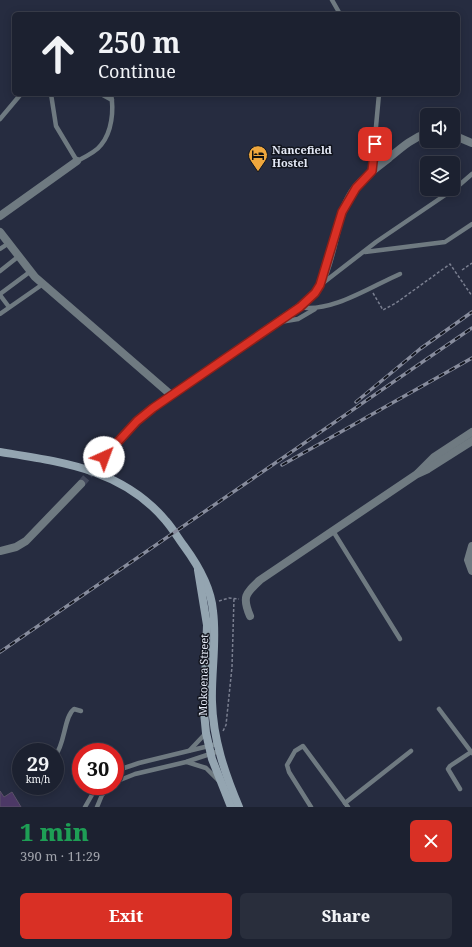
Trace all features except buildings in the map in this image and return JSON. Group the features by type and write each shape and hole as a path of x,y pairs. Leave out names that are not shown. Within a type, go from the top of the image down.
{"main road":[{"name":"Mokoena Street","path":"0,452 82,466 98,472 135,493 166,521 188,550 197,567 213,609 215,629 212,701 215,735 239,807"},
{"name":"Mokoena Street","path":"202,582 207,625 207,673 204,712 206,733 209,750 220,782 231,807"}],"street":[{"path":"104,457 137,421 170,394 300,307 315,293 320,285 342,212 354,190 372,171 410,141 420,136"},
{"path":"460,138 472,143"},
{"path":"0,216 77,161"},
{"path":"0,232 43,284 170,394"},
{"path":"417,474 434,457 472,432"},
{"path":"250,616 245,602 248,592 260,580 417,474 428,469 472,440"},
{"path":"0,551 16,547 29,539 81,484"},
{"path":"472,546 468,555 469,565 472,571"}],"lane":[{"path":"332,0 339,12"},
{"path":"0,119 18,96"},
{"path":"51,96 56,126 77,161 98,149 105,139 112,114 111,96"},
{"path":"105,96 112,100"},
{"path":"372,171 379,96"},
{"path":"320,285 363,252 457,187 472,174"},
{"path":"363,252 445,242 472,224"},
{"path":"0,249 9,244"},
{"path":"0,271 19,256"},
{"path":"9,307 0,295 31,271"},
{"path":"277,323 298,319 315,309 350,298 400,274"},
{"path":"0,314 43,284"},
{"path":"300,307 315,309"},
{"path":"333,531 400,639"},
{"path":"439,709 472,752 450,766 448,769 460,789"},
{"path":"63,743 70,714 74,710 81,710"},
{"path":"185,753 196,745 206,733"},
{"path":"311,807 289,772 287,765 295,751 303,746 347,805 411,751"},
{"path":"124,778 135,774 186,762 218,747"},
{"path":"124,768 139,763 218,747"},
{"path":"186,762 206,768 220,782"},
{"path":"85,807 92,795"},
{"path":"97,807 102,795"}],"path":[{"path":"462,270 472,263"},
{"path":"370,288 382,310 396,303 450,264 472,296"},
{"path":"215,735 224,730 226,725 232,667 234,598 216,602"}],"tunnel":[{"path":"81,484 104,457"}],"railway":[{"path":"356,402 420,349 472,312"},
{"path":"0,652 472,328"},
{"path":"282,465 472,358"}],"place":[{"name":"Nancefield Hostel","path":"258,172"}],"route":[{"path":"104,457 137,421 170,394 300,307 315,293 324,275 334,235 342,212 350,195 361,181 372,171 375,144"}]}
